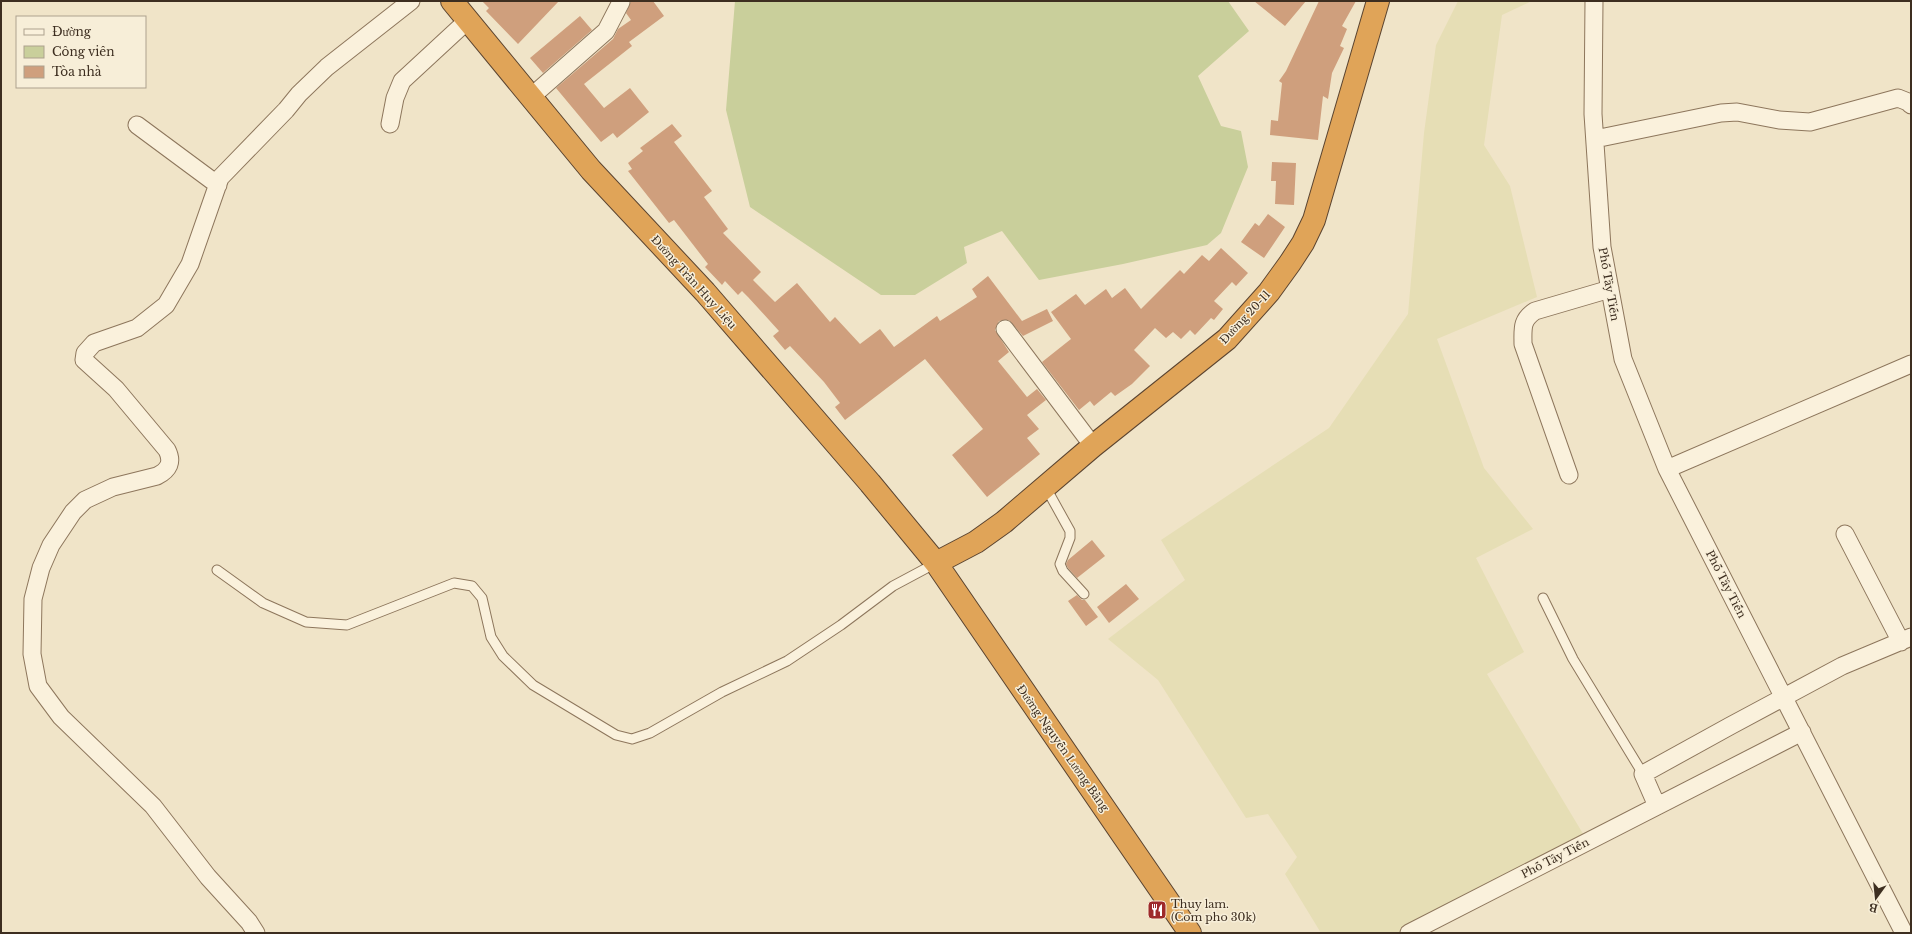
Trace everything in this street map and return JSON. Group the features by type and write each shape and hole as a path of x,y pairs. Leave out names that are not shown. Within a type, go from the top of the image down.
{"highway":[{"name":"Đường Trần Huy Liệu","path":"452,1 591,170 705,292 860,471 936,563"},
{"name":"Đường 20-11","path":"936,563 976,542 1004,522 1093,446 1227,339 1269,292 1303,243 1314,220 1378,1"},
{"name":"Đường Nguyễn Lương Bằng","path":"936,563 1190,933"}],"street":[{"path":"256,933 249,922 208,877 153,806 61,717 38,686 32,654 33,599 41,568 51,545 73,512 85,500 99,493 157,476 164,472 170,464 170,457 167,450 116,389 84,360 85,353 94,343 137,328 166,305 190,264 220,178 286,110 299,94 327,67 411,1"},
{"name":"Phố Tây Tiến","path":"1409,933 1802,732 1667,469 1623,359 1602,247 1595,139 1594,1"},
{"path":"531,97 606,31 621,2"},
{"path":"390,124 396,98 402,81 468,20"},
{"path":"1595,139 1721,113 1737,112 1793,122 1810,122 1898,98 1908,102 1911,105"},
{"path":"137,125 218,186"},
{"path":"1569,475 1523,344 1523,327 1526,316 1535,311 1610,289"},
{"path":"1004,329 1093,446"},
{"path":"1667,469 1911,364"},
{"path":"1657,806 1643,774 1842,666 1906,640 1846,534"},
{"path":"1802,732 1904,933"}],"lane":[{"path":"1045,486 1070,531 1070,538 1060,564 1063,571 1084,594"},
{"path":"217,570 263,603 306,622 312,623 347,625 454,583 472,586 482,598 490,638 503,656 533,685 616,735 632,739 650,733 722,692 787,661 840,626 893,586 936,563"},
{"path":"1543,598 1573,658 1643,774"}],"shaded area":[{"path":"1458,1 1532,1 1502,15 1484,145 1510,186 1537,297 1437,339 1484,468 1533,529 1476,558 1524,652 1487,674 1588,842 1409,933 1321,933 1285,874 1297,857 1268,814 1246,818 1158,680 1108,639 1185,580 1161,540 1329,428 1408,314 1424,133 1436,45"}],"green space":[{"path":"735,1 1228,1 1249,31 1198,76 1221,126 1241,131 1248,167 1221,233 1207,245 1123,264 1039,280 1002,231 964,247 967,263 915,295 881,295 750,207 726,110"}],"building":[{"path":"482,1 559,1 518,44 486,11 489,8"},
{"path":"631,1 653,1 664,16 629,42 632,46 584,84 604,108 630,88 649,112 617,138 613,133 601,142 556,88 613,39 618,29 631,20 626,13"},
{"path":"1254,1 1306,1 1285,26"},
{"path":"1319,1 1356,1 1342,26 1347,29 1340,46 1344,48 1332,73 1328,99 1323,96 1318,140 1270,135 1271,120 1278,121 1282,83 1279,81 1286,71"},
{"path":"580,16 592,30 543,73 530,58"},
{"path":"672,124 682,136 674,142 712,191 704,197 728,229 723,233 761,272 753,280 775,302 797,283 830,322 835,317 860,344 880,329 894,347 937,316 940,321 977,297 972,289 988,276 1022,321 1047,309 1053,321 1023,336 1009,320 999,321 995,330 1009,352 998,361 1027,397 1037,389 1046,400 1027,415 1039,429 1027,438 1040,454 987,497 952,455 983,429 925,359 845,420 835,407 840,403 824,382 790,346 785,350 773,336 779,331 742,291 738,295 725,281 722,285 705,267 708,264 674,220 669,223 628,171 632,169 628,163 643,151 640,148"},
{"path":"1272,162 1296,163 1294,205 1275,204 1276,181 1271,181"},
{"path":"1268,214 1285,227 1264,258 1241,242 1255,223 1259,226"},
{"path":"1221,248 1248,273 1236,286 1232,282 1214,301 1223,309 1214,320 1211,318 1195,335 1190,330 1181,339 1173,332 1166,338 1155,328 1134,350 1150,366 1132,384 1115,396 1111,392 1094,406 1090,401 1079,410 1042,362 1071,339 1051,312 1076,294 1085,305 1106,289 1112,298 1125,288 1141,309 1180,270 1184,274 1202,255 1209,261"},
{"path":"1092,540 1105,556 1077,578 1066,564 1068,560"},
{"path":"1126,584 1139,599 1109,623 1097,607"},
{"path":"1077,595 1082,600 1085,600 1098,617 1086,626 1068,601"}],"place":[{"name":"Thuy lam. (Com pho 30k)","path":"1157,910"}]}
